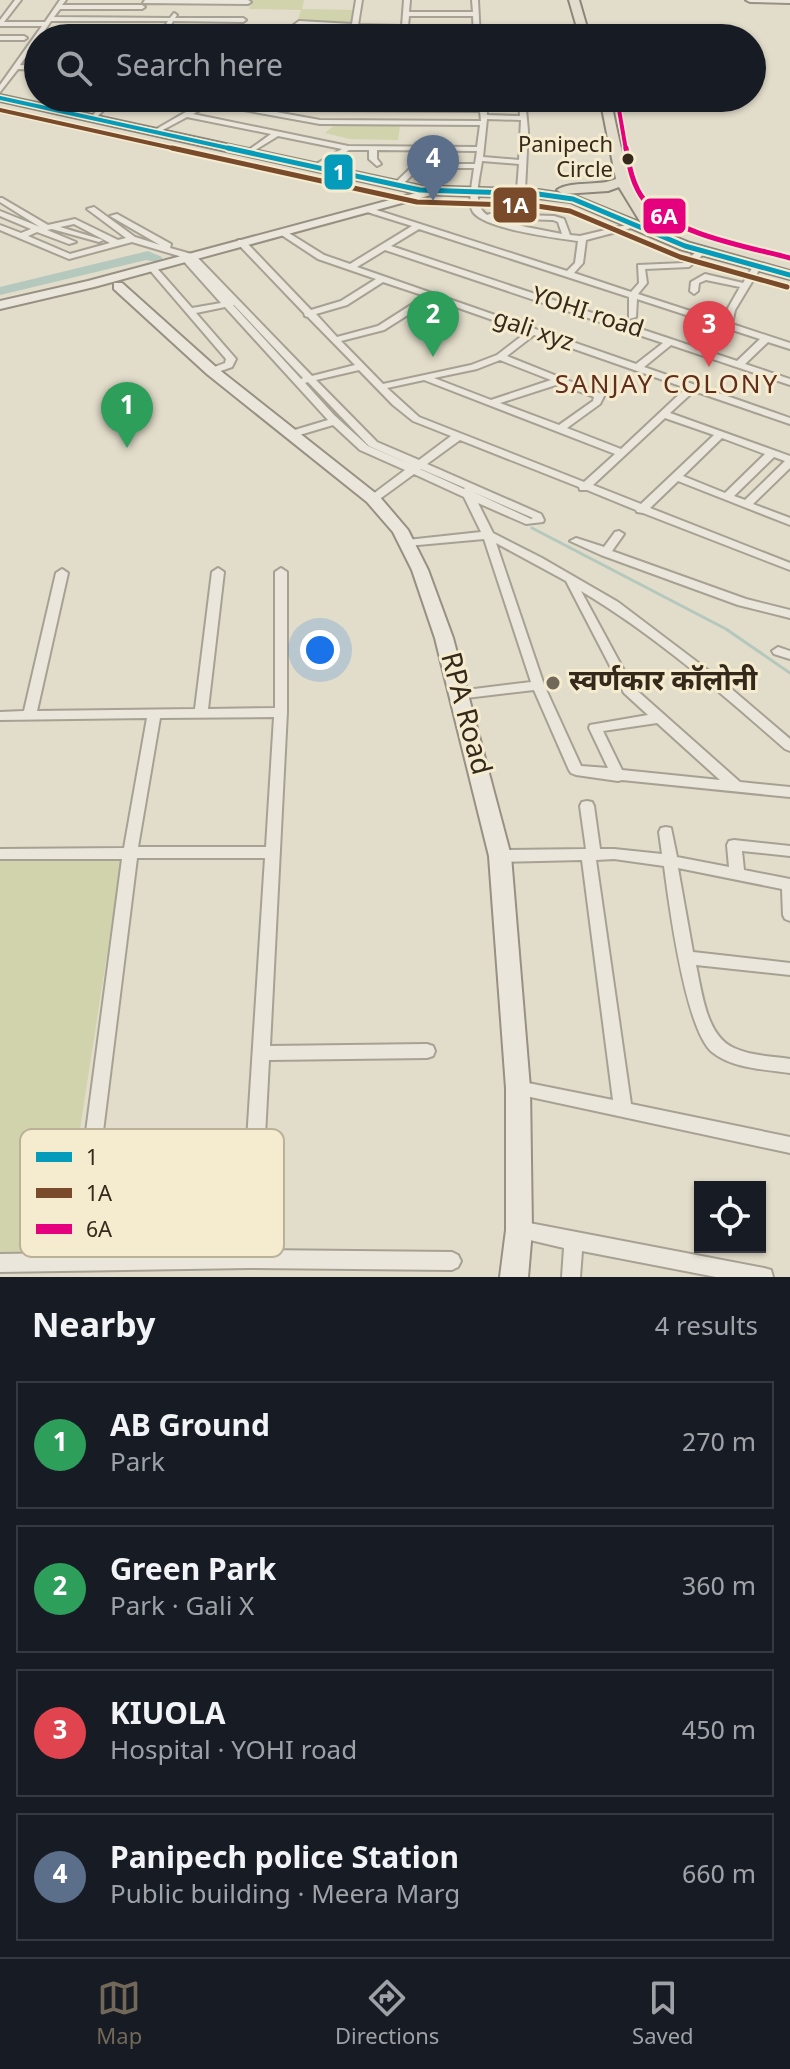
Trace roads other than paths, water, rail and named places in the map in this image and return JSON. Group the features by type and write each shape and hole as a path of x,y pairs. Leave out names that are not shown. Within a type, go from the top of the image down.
{"main road":[{"path":"574,0 581,24"},
{"path":"0,94 24,100"},
{"path":"0,94 24,100"},
{"path":"76,112 437,191 548,195 603,205"},
{"path":"78,112 437,191"},
{"path":"608,112 624,186 641,222 700,245 790,272"},
{"path":"475,192 624,186"},
{"path":"603,205 624,186"},
{"path":"547,190 603,205 702,251 757,267 790,272"}],"street":[{"path":"0,24 18,0"},
{"path":"47,24 63,0"},
{"path":"355,24 359,0"},
{"path":"406,24 407,0"},
{"path":"475,0 476,24"},
{"path":"750,0 790,1"},
{"path":"59,7 249,1 242,24"},
{"path":"171,24 180,2"},
{"path":"134,24 144,3"},
{"path":"407,14 476,14"},
{"path":"0,24 244,16"},
{"path":"297,24 327,24"},
{"path":"0,38 24,38"},
{"path":"0,94 24,61"},
{"path":"18,67 24,67"},
{"path":"95,116 99,112"},
{"path":"157,131 193,112"},
{"path":"235,125 260,112 330,123 428,123 484,116"},
{"path":"280,116 287,112"},
{"path":"342,123 343,112"},
{"path":"428,123 429,112"},
{"path":"456,112 525,118"},
{"path":"484,112 474,208 484,216 518,228 582,239 590,234 641,222"},
{"path":"521,190 524,112"},
{"path":"188,115 348,148 481,149"},
{"path":"310,140 330,123"},
{"path":"404,149 406,123"},
{"path":"252,150 277,133"},
{"path":"321,165 348,148"},
{"path":"373,149 373,159 377,164"},
{"path":"400,182 420,166 425,158 425,149"},
{"path":"420,166 523,162"},
{"path":"0,305 113,281 241,242 437,191"},
{"path":"2,200 43,228 187,257 234,303 374,454 417,468 539,520 530,522 466,489"},
{"path":"122,242 95,208 168,246 171,252"},
{"path":"367,209 790,346"},
{"path":"0,213 72,242"},
{"path":"484,216 554,218 561,221 567,237"},
{"path":"84,218 139,251"},
{"path":"351,267 418,226"},
{"path":"0,227 66,257 122,242"},
{"path":"21,236 43,228"},
{"name":"gali xyz","path":"281,232 321,257 790,421"},
{"path":"569,274 581,258 582,239"},
{"path":"241,242 360,367 416,419 790,567"},
{"name":"YOHI road","path":"385,247 790,382"},
{"path":"632,317 633,295 643,283 643,265 686,265 702,251"},
{"path":"727,326 731,310 757,267"},
{"path":"152,268 231,359 229,365 212,371"},
{"path":"694,291 695,282 705,277 746,286"},
{"path":"308,314 344,303 383,278"},
{"name":"RPA Road","path":"113,281 212,371 373,499 392,518 407,543 444,638 500,856 518,1088 519,1230 514,1277"},
{"path":"0,312 90,284"},
{"path":"334,340 381,328 432,296"},
{"path":"192,311 234,303"},
{"path":"380,387 428,379 500,357 532,332"},
{"path":"740,364 766,339"},
{"path":"636,368 670,342"},
{"path":"500,357 595,394 599,400 560,429"},
{"path":"304,381 360,367"},
{"path":"428,379 620,452"},
{"path":"304,381 335,421 361,439"},
{"path":"490,403 558,381"},
{"path":"584,488 693,387"},
{"path":"663,414 790,461 746,505"},
{"path":"292,434 335,421"},
{"path":"641,510 720,435"},
{"path":"373,499 457,437"},
{"path":"727,497 772,453"},
{"path":"677,477 790,522"},
{"path":"466,489 488,535 538,685 576,770 790,792"},
{"path":"605,553 619,534"},
{"path":"407,543 488,535 614,605 717,683 790,746"},
{"path":"576,541 742,602 790,614"},
{"path":"201,713 218,572"},
{"path":"257,1129 281,712 281,572"},
{"path":"30,715 62,573"},
{"path":"570,579 628,690 737,787"},
{"path":"458,695 538,685"},
{"path":"0,716 281,712"},
{"path":"95,1129 130,854 154,714"},
{"path":"618,776 595,728 659,718"},
{"path":"587,806 623,1110"},
{"path":"666,832 687,958 705,1028 713,1043 728,1054 790,1066"},
{"path":"737,875 734,845 790,851"},
{"path":"0,854 273,852"},
{"path":"500,856 591,854 670,861 790,885 790,915"},
{"path":"687,958 790,969"},
{"path":"261,1053 427,1051"},
{"path":"518,1088 790,1145"},
{"path":"519,1230 574,1240 690,1269 764,1277"},
{"path":"571,1277 574,1240"},
{"path":"11,1267 78,1260 452,1261"}],"waterway":[{"path":"0,291 148,255 157,260"},
{"path":"532,528 726,629 790,673"}],"place":[{"name":"Panipech Circle","path":"628,159"},
{"name":"Panipech police Station","path":"433,201"},
{"name":"Green Park","path":"433,357"},
{"name":"KIUOLA","path":"709,367"},
{"name":"AB Ground","path":"127,448"},
{"name":"स्वर्णकार कॉलोनी","path":"553,683"}],"district":[{"name":"SANJAY COLONY","path":"667,387"}]}
